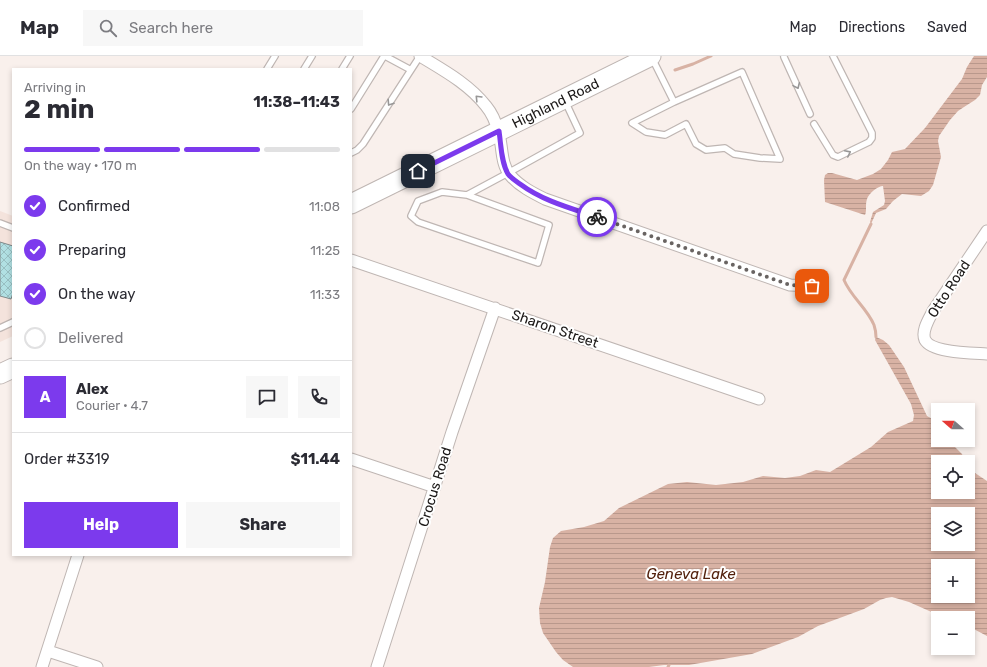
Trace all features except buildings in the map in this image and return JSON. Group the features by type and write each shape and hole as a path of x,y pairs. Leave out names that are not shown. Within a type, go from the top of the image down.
{"highway":[{"name":"Highland Road","path":"352,204 651,56"},
{"path":"0,374 12,368"}],"street":[{"path":"420,56 449,74 472,92 486,106 499,131 502,156 508,174 528,190 545,199 790,285 812,286"},
{"name":"Otto Road","path":"987,231 933,311 926,325 924,334 925,340 933,348 987,354"},
{"name":"Sharon Street","path":"352,260 495,308 759,400"},
{"name":"Crocus Road","path":"377,667 452,432 495,308"},
{"path":"352,459 435,487"},
{"path":"42,667 78,556"},
{"path":"48,651 97,667"}],"lane":[{"path":"268,68 275,56"},
{"path":"305,68 312,56"},
{"path":"343,68 350,56"},
{"path":"352,107 385,56 411,70"},
{"path":"352,152 363,144 420,56"},
{"path":"651,56 674,102"},
{"path":"785,56 810,114"},
{"path":"814,124 833,155 838,157 869,142 872,138 872,133 834,56"},
{"path":"742,72 780,159 734,154 725,148 706,150 696,144 686,124 665,135 646,132 632,123 674,102 742,72"},
{"path":"467,195 550,225 538,263 418,222 411,216 418,201 442,192 467,195 508,174 580,133 564,99"},
{"path":"0,223 12,228"},
{"path":"0,328 12,322"}],"shaded area":[{"path":"0,211 12,216 12,336 0,342"}],"water":[{"path":"974,56 987,56 987,77 982,85 980,95 958,111 939,136 938,141 941,157 933,185 929,191 921,196 902,194 886,209 876,213 871,224 870,222 873,212 884,205 885,201 883,186 876,189 868,197 866,201 865,215 825,202 825,175 832,173 857,180 873,174 881,169 892,152 905,149 925,128 962,79"},
{"name":"Geneva Lake","path":"876,337 889,345 904,367 927,416 931,418 931,447 955,447 962,455 931,455 931,499 975,499 975,473 987,481 987,636 975,630 975,611 931,612 909,602 892,597 880,600 864,609 818,626 798,637 752,654 689,665 664,665 649,667 573,667 563,660 543,633 540,623 539,608 545,582 550,547 553,538 561,531 584,527 604,521 619,508 668,484 687,482 716,485 743,482 763,476 785,478 800,476 816,470 830,472 871,447 888,432 913,421 914,415 911,404 875,340"}],"waterway":[{"path":"675,70 711,56"},
{"path":"871,224 844,280 871,319 876,332 876,337"}],"way so far":[{"path":"597,217 790,285 812,286"}],"route":[{"path":"418,171 499,131 502,156 508,174 514,180 528,190 545,199 597,217"}]}
